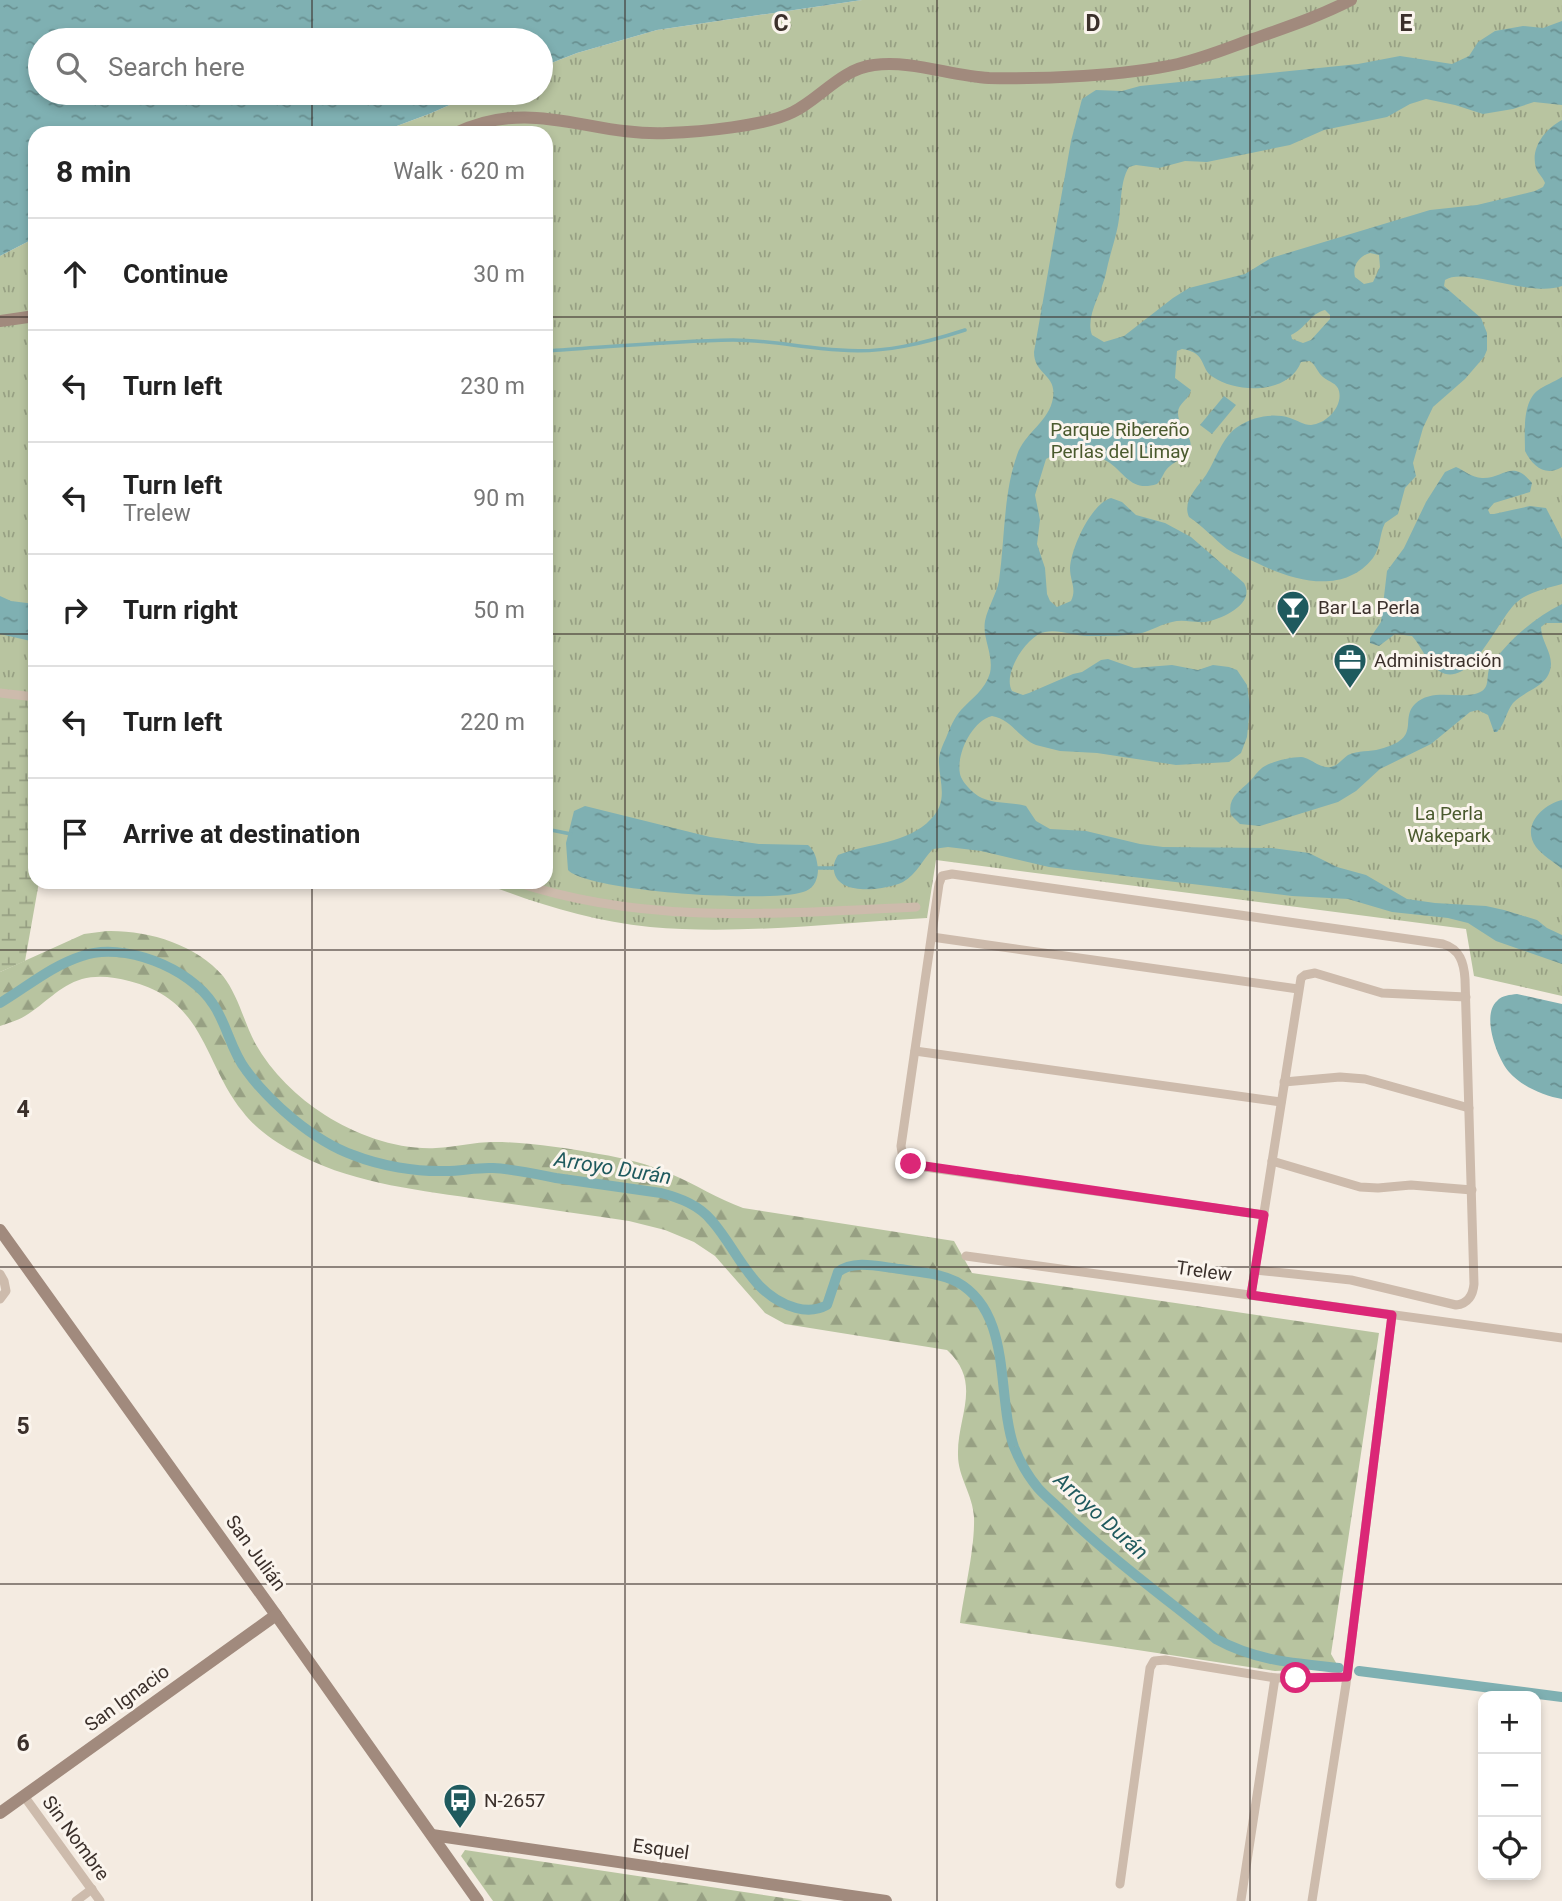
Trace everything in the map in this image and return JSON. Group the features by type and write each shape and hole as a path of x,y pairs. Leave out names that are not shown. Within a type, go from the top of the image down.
{"street":[{"path":"474,126 489,120 518,116 547,118 614,130 657,133 758,123 789,114 814,100 846,74 872,65 899,65 986,78 1060,76 1152,68 1201,58 1324,13 1351,0"},
{"path":"0,321 28,317"},
{"path":"0,693 28,696"},
{"path":"1255,1270 1351,1280 1451,1304 1461,1304 1472,1295 1472,1190 1465,972 1456,950 1443,944 946,874 940,880 900,1150 906,1162 917,1166 1264,1215"},
{"path":"542,889 597,904 678,913 729,914 916,907"},
{"path":"932,937 1298,989"},
{"path":"1251,1295 1298,989 1305,975 1315,973 1376,992 1466,997"},
{"path":"915,1051 1281,1102"},
{"path":"1284,1082 1340,1077 1366,1079 1469,1108"},
{"path":"1272,1161 1360,1187 1411,1185 1472,1190"},
{"name":"San Julián","path":"0,1230 478,1901"},
{"name":"Trelew","path":"966,1256 1562,1338"},
{"path":"0,1274 6,1286 0,1299"},
{"path":"1312,1901 1347,1677 1392,1315"},
{"name":"San Ignacio","path":"0,1813 276,1615"},
{"path":"1120,1884 1152,1664 1165,1660 1275,1678 1347,1677"},
{"path":"1241,1899 1275,1678"},
{"name":"Sin Nombre","path":"24,1796 100,1901"},
{"name":"Esquel","path":"432,1835 886,1901"},
{"path":"75,1901 92,1889"}],"green space":[{"name":"Parque Ribereño Perlas del Limay","path":"862,0 1562,0 1562,996 1474,976 1466,929 936,860 927,918 718,930 650,927 606,921 564,911 500,889 553,889 553,126 397,126 450,105 553,105 553,62 657,30"},
{"path":"28,242 28,701 0,685 0,256"},
{"path":"0,634 28,640 28,889 38,889 25,961 0,972"},
{"path":"107,931 138,933 170,941 199,955 212,965 233,992 255,1043 286,1084 325,1115 378,1140 422,1148 487,1142 520,1143 608,1156 662,1170 743,1208 954,1241 972,1273 1379,1333 1331,1654 1339,1668 1275,1671 960,1623 971,1556 974,1517 958,1455 966,1387 958,1362 947,1350 785,1324 765,1313 715,1256 694,1242 665,1230 629,1221 379,1183 313,1162 272,1139 248,1118 229,1093 188,1017 174,1002 154,990 129,981 105,977 82,979 59,991 25,1016 0,1026 0,972 84,934"},
{"path":"465,1850 803,1901 493,1901 461,1856"}],"water":[{"path":"0,0 862,0 657,30 553,62 553,28 28,28 28,105 450,105 397,126 28,126 28,242 0,256"},
{"path":"1562,21 1562,105 1534,102 1483,114 1426,99 1410,104 1387,117 1324,130 1290,145 1207,162 1185,161 1159,168 1136,165 1129,167 1122,188 1115,237 1091,320 1092,335 1104,342 1124,336 1189,288 1245,274 1271,258 1430,210 1477,205 1535,191 1545,183 1536,168 1537,146 1550,128 1562,120 1562,286 1533,288 1467,277 1445,280 1444,286 1481,318 1487,333 1487,350 1465,379 1433,407 1423,428 1413,463 1416,476 1405,488 1398,514 1385,523 1373,558 1361,570 1332,581 1286,575 1234,553 1189,517 1187,506 1233,430 1251,420 1270,416 1284,416 1308,425 1322,422 1336,409 1340,397 1338,388 1325,379 1310,361 1301,362 1295,373 1274,385 1262,388 1236,386 1213,377 1196,354 1182,349 1177,351 1175,378 1191,390 1180,407 1178,417 1191,444 1189,452 1168,468 1157,484 1135,484 1110,463 1088,455 1069,454 1046,459 1035,495 1040,520 1037,544 1045,568 1047,594 1057,607 1071,601 1071,559 1078,539 1096,509 1111,498 1122,502 1136,515 1165,523 1191,537 1244,583 1245,598 1228,614 1212,620 1176,621 1137,634 1088,636 1045,632 1031,640 1018,656 1010,675 1010,684 1012,691 1023,695 1108,659 1134,668 1172,665 1198,670 1213,665 1229,667 1237,670 1247,685 1250,707 1247,737 1241,753 1229,762 1176,765 1097,753 1060,751 1036,745 1004,721 992,716 972,731 963,748 959,766 963,781 976,794 992,801 1026,806 1036,821 1050,829 1086,831 1163,847 1272,848 1309,853 1337,867 1366,875 1407,899 1486,906 1537,920 1562,935 1562,964 1496,941 1468,923 1448,918 1392,912 1348,899 1292,896 1049,867 981,851 948,847 933,849 912,875 895,885 864,889 844,885 837,879 834,871 834,862 838,855 911,833 922,827 937,812 942,797 939,758 942,748 956,716 982,689 990,673 985,621 999,581 1012,470 1021,447 1047,414 1053,398 1052,384 1038,366 1034,352 1071,141 1082,99 1096,90 1122,91 1140,86 1358,64 1400,56 1452,64 1469,56 1478,42 1495,31 1523,26 1543,28","holes":["1370,253 1379,255 1380,267 1373,282 1364,284 1355,277 1355,269 1360,259","1325,310 1330,319 1311,340 1303,343 1292,339 1291,335 1316,314"]},
{"path":"1562,377 1562,467 1545,471 1532,462 1525,451 1527,411 1537,391"},
{"path":"1224,396 1236,405 1212,434 1200,425"},
{"path":"1456,467 1482,478 1519,472 1532,483 1530,492 1494,503 1488,510 1490,514 1494,514 1530,506 1546,508 1562,539 1562,584 1532,593 1517,602 1472,662 1462,671 1451,674 1435,668 1412,636 1395,634 1379,646 1370,643 1370,638 1381,622 1387,571 1404,548 1426,502 1445,472"},
{"path":"0,596 11,601 28,603 28,640 0,634"},
{"path":"1562,604 1562,623 1546,623 1541,627 1551,659 1550,672 1542,683 1513,703 1497,732 1494,732 1488,715 1478,710 1470,712 1431,744 1380,769 1356,791 1338,802 1260,826 1240,824 1231,815 1231,804 1235,796 1259,771 1273,762 1301,757 1323,766 1334,766 1352,753 1380,749 1401,740 1408,728 1411,710 1423,699 1482,691 1486,686 1490,667 1504,648 1531,623"},
{"path":"1562,800 1562,869 1536,847 1531,832 1532,824 1541,812 1547,806"},
{"path":"585,806 710,837 759,844 808,845 816,859 817,879 806,891 789,895 724,896 645,890 583,878 568,870 566,843 574,811"},
{"path":"1517,994 1562,1004 1562,1099 1540,1093 1520,1082 1504,1066 1500,1057 1492,1036 1492,1007 1501,998"}],"waterway":[{"path":"553,351 733,340 856,351 888,349 965,330"},
{"path":"553,830 571,834"},
{"path":"814,868 837,868"},
{"name":"Arroyo Durán","path":"0,1003 50,971 82,956 98,952 135,955 154,961 189,979 213,1004 241,1063 267,1095 308,1131 353,1155 411,1169 501,1169 675,1197 707,1215 748,1272 768,1294 800,1309 816,1309 827,1305 838,1272 852,1266 868,1265 922,1272 957,1282 975,1296 987,1314 1000,1357 1014,1447 1024,1469 1041,1491 1117,1560 1216,1639 1261,1657 1339,1668"},
{"name":"Arroyo Durán","path":"1359,1671 1562,1697"}],"place":[{"name":"Bar La Perla","path":"1293,637"},
{"name":"Administración","path":"1350,690"},
{"name":"N-2657","path":"460,1830"}],"route":[{"path":"911,1164 1264,1215 1251,1295 1392,1315 1347,1677 1296,1678"}],"park label":[{"name":"La Perla Wakepark","path":"1449,824"}]}
